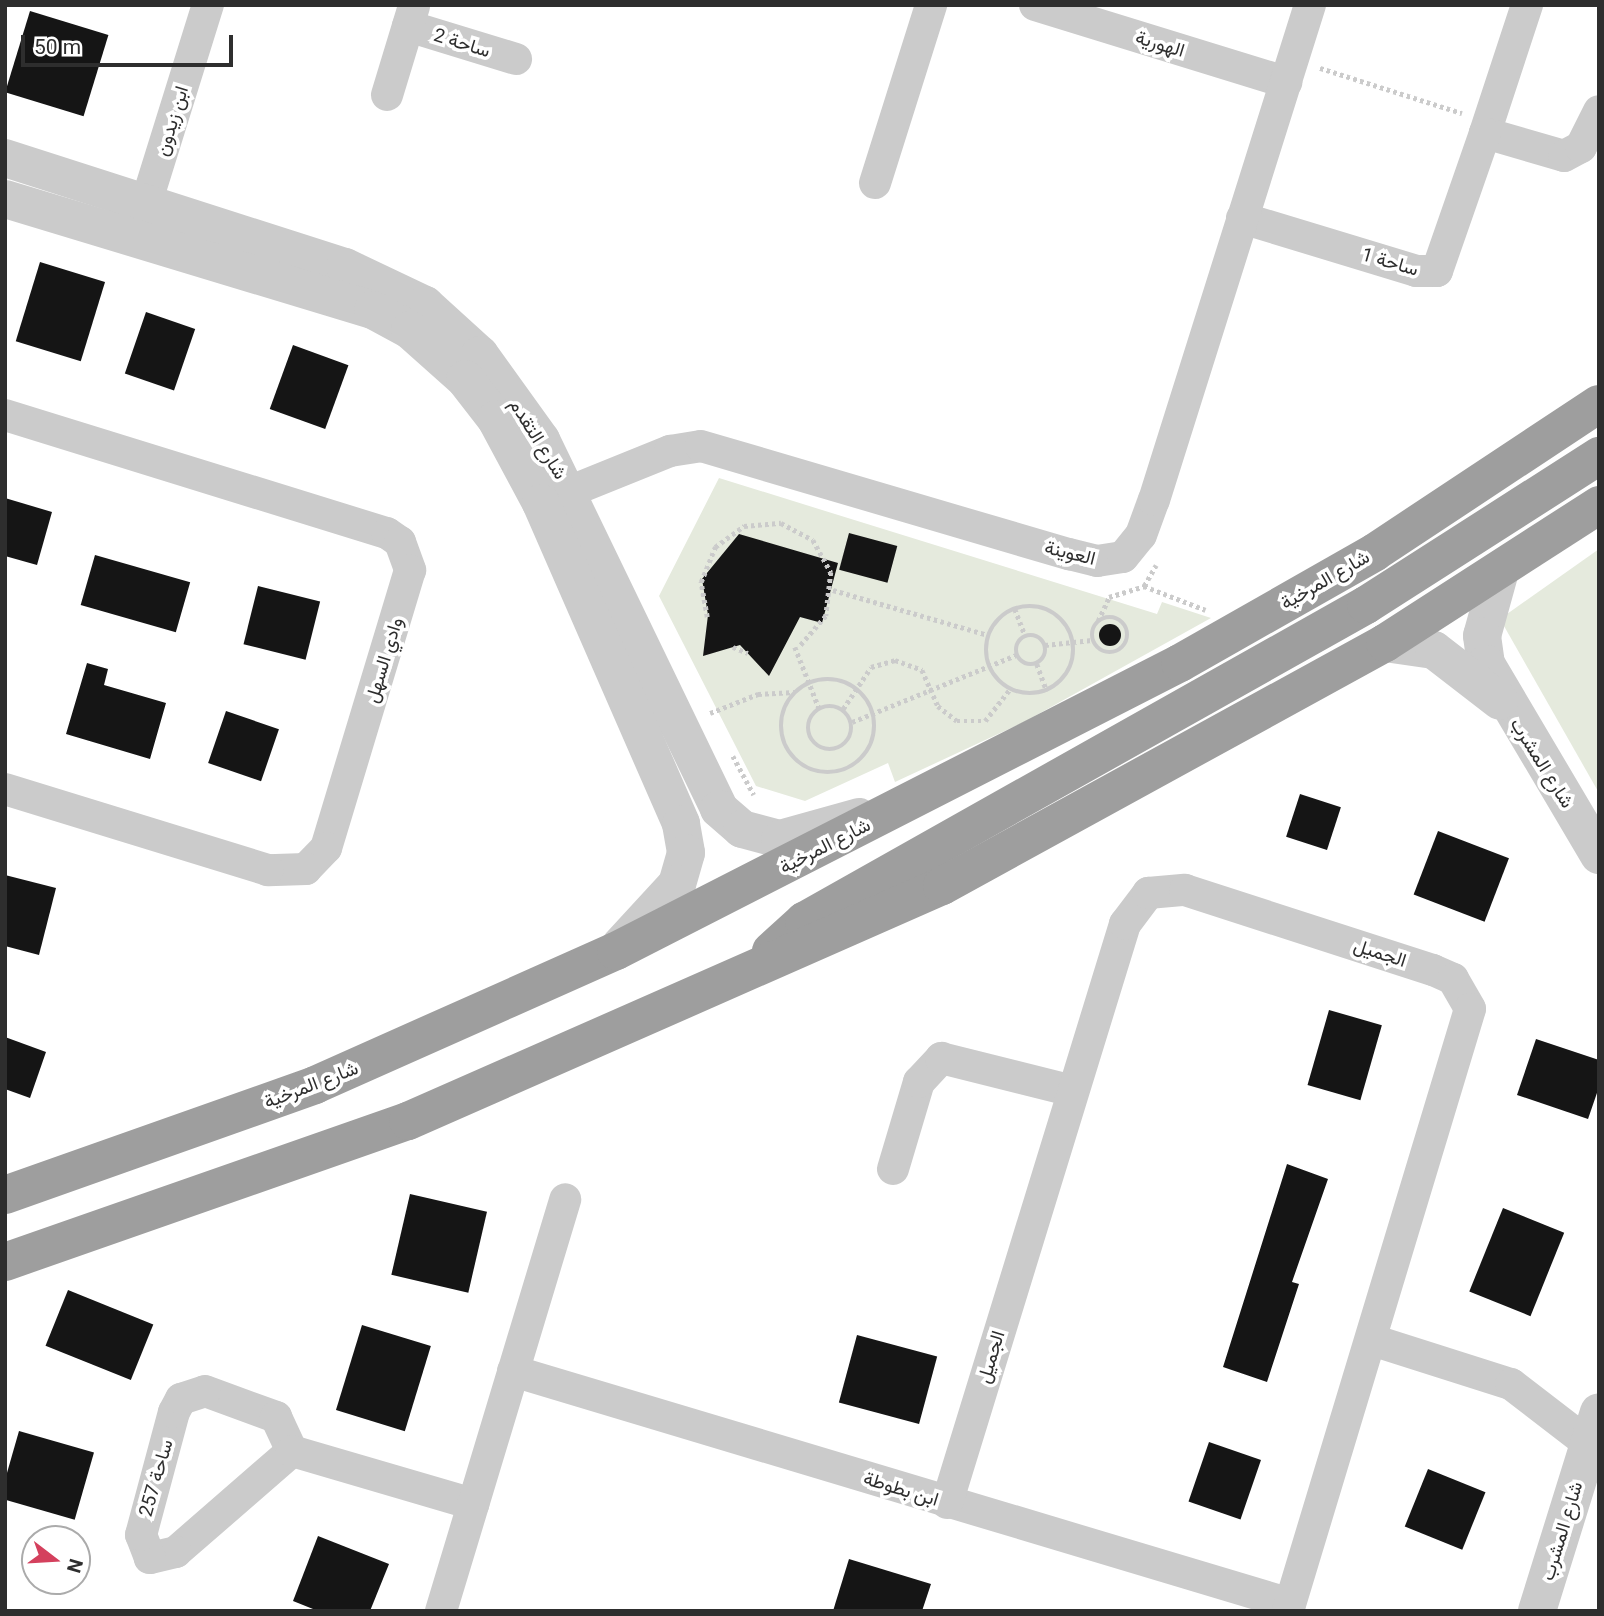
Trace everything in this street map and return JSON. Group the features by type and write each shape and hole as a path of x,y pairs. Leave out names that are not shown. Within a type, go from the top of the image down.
{"highway":[{"name":"شارع المرخية","path":"5,1195 315,1085 616,951 915,802 1246,625 1375,552 1599,404"},
{"path":"749,976 804,921 1366,605 1599,456"},
{"path":"5,1262 408,1121 749,976 978,867 1385,643 1500,572 1599,505"}],"street":[{"path":"875,183 931,5"},
{"name":"الهورية","path":"1035,5 1289,70"},
{"name":"العوينة","path":"555,497 670,451 701,446 1069,554 1097,561 1123,557 1141,535 1154,500 1310,5"},
{"name":"ساحة 1","path":"1242,218 1416,271 1437,271 1527,5"},
{"name":"ابن زيدون","path":"141,220 205,6"},
{"name":"ساحة 2","path":"387,95 411,16 516,59"},
{"path":"1487,127 1564,156 1581,147 1599,111"},
{"name":"شارع التقدم","path":"5,158 141,220"},
{"name":"شارع التقدم","path":"5,198 141,220 345,267 425,305 455,328 502,383 555,497 719,809 761,836 780,839 915,802"},
{"name":"وادي السهل","path":"5,415 387,533 400,542 410,570 326,848 306,869 268,870 5,789"},
{"name":"شارع التقدم","path":"555,497 685,842 677,884 616,951"},
{"name":"شارع المشرب","path":"1500,572 1482,636 1486,664 1507,707 1599,855"},
{"name":"شارع المشرب","path":"1385,643 1434,650 1507,707"},
{"name":"الجميل","path":"947,1503 1125,924 1148,893 1185,890 1453,979 1470,1009 1467,1028 1289,1608"},
{"path":"893,1169 919,1082 941,1058 1073,1091"},
{"path":"440,1611 565,1199"},
{"path":"1371,1340 1511,1384 1594,1428"},
{"name":"ابن بطوطة","path":"513,1371 1289,1608"},
{"name":"ساحة 257","path":"205,1391 263,1408 282,1423 292,1451 176,1552 158,1559 145,1553 143,1520 181,1399 205,1391"},
{"name":"شارع المشرب","path":"1537,1611 1594,1428"},
{"path":"292,1451 473,1504"}],"path":[{"path":"1289,70 1487,127"},
{"path":"707,617 701,600 706,563 715,547 744,526 781,523 805,535 824,555 833,590 827,616 798,646 819,708 808,732 821,748 842,747 852,722 1016,655 1025,635 1014,609"},
{"path":"1144,586 1246,625"},
{"path":"833,590 988,635"},
{"path":"1014,609 1053,612 1073,645 1065,677 1047,691 1009,690 988,667 988,635 1014,609"},
{"path":"1045,645 1073,645 1092,640 1114,654 1129,633 1119,619 1108,617 1095,625 1092,640"},
{"path":"1025,635 1040,637 1045,645"},
{"path":"1045,645 1037,664 1047,691"},
{"path":"733,647 748,653"},
{"path":"1016,655 1037,664"},
{"path":"844,709 871,667 895,660 922,670 943,713 973,723 994,714 1009,690"},
{"path":"677,726 743,699 796,692 809,684 834,679 857,689 874,713 872,743 859,761 839,772 809,769 796,760 782,734 782,719 796,692"},
{"path":"819,708 844,709"},
{"path":"844,709 852,722"}],"shaded area":[{"path":"719,478 1157,614 1162,602 1211,618 1024,722 895,782 888,763 805,801 756,786 659,596"},
{"path":"1599,549 1599,793 1500,619"}],"building":[{"path":"30,11 108,35 84,116 5,92"},
{"path":"40,262 105,282 81,361 16,341"},
{"path":"146,312 195,329 174,390 125,373"},
{"path":"293,345 348,365 325,429 270,409"},
{"path":"5,498 52,512 37,565 5,556"},
{"path":"849,533 897,546 887,583 839,570"},
{"path":"739,534 838,563 822,623 800,617 769,676 740,645 703,656 708,615 702,579"},
{"path":"95,555 190,582 176,632 81,605"},
{"path":"258,586 320,601 306,660 243,644"},
{"path":"1106,624 1114,624 1121,631 1121,639 1114,646 1106,646 1099,639 1099,631"},
{"path":"87,663 108,669 104,685 166,703 150,759 66,734"},
{"path":"226,711 279,729 261,781 208,763"},
{"path":"1300,794 1341,807 1327,850 1286,837"},
{"path":"1438,831 1509,858 1485,922 1414,894"},
{"path":"5,875 56,888 39,955 5,946"},
{"path":"1329,1010 1382,1025 1360,1100 1308,1085"},
{"path":"5,1037 46,1052 30,1098 5,1089"},
{"path":"1536,1039 1599,1060 1599,1087 1588,1119 1517,1095"},
{"path":"1287,1164 1328,1179 1292,1282 1299,1284 1267,1382 1223,1367"},
{"path":"410,1194 487,1212 468,1293 391,1275"},
{"path":"1503,1208 1564,1233 1530,1316 1469,1291"},
{"path":"68,1290 153,1324 131,1380 46,1346"},
{"path":"362,1325 431,1346 405,1431 336,1410"},
{"path":"857,1335 937,1356 919,1424 839,1403"},
{"path":"19,1431 94,1452 75,1520 5,1500 5,1480"},
{"path":"1209,1442 1261,1460 1240,1519 1188,1502"},
{"path":"1428,1469 1485,1492 1462,1550 1405,1526"},
{"path":"318,1536 389,1564 370,1611 318,1611 293,1601"},
{"path":"849,1559 931,1584 922,1611 833,1611"}]}
